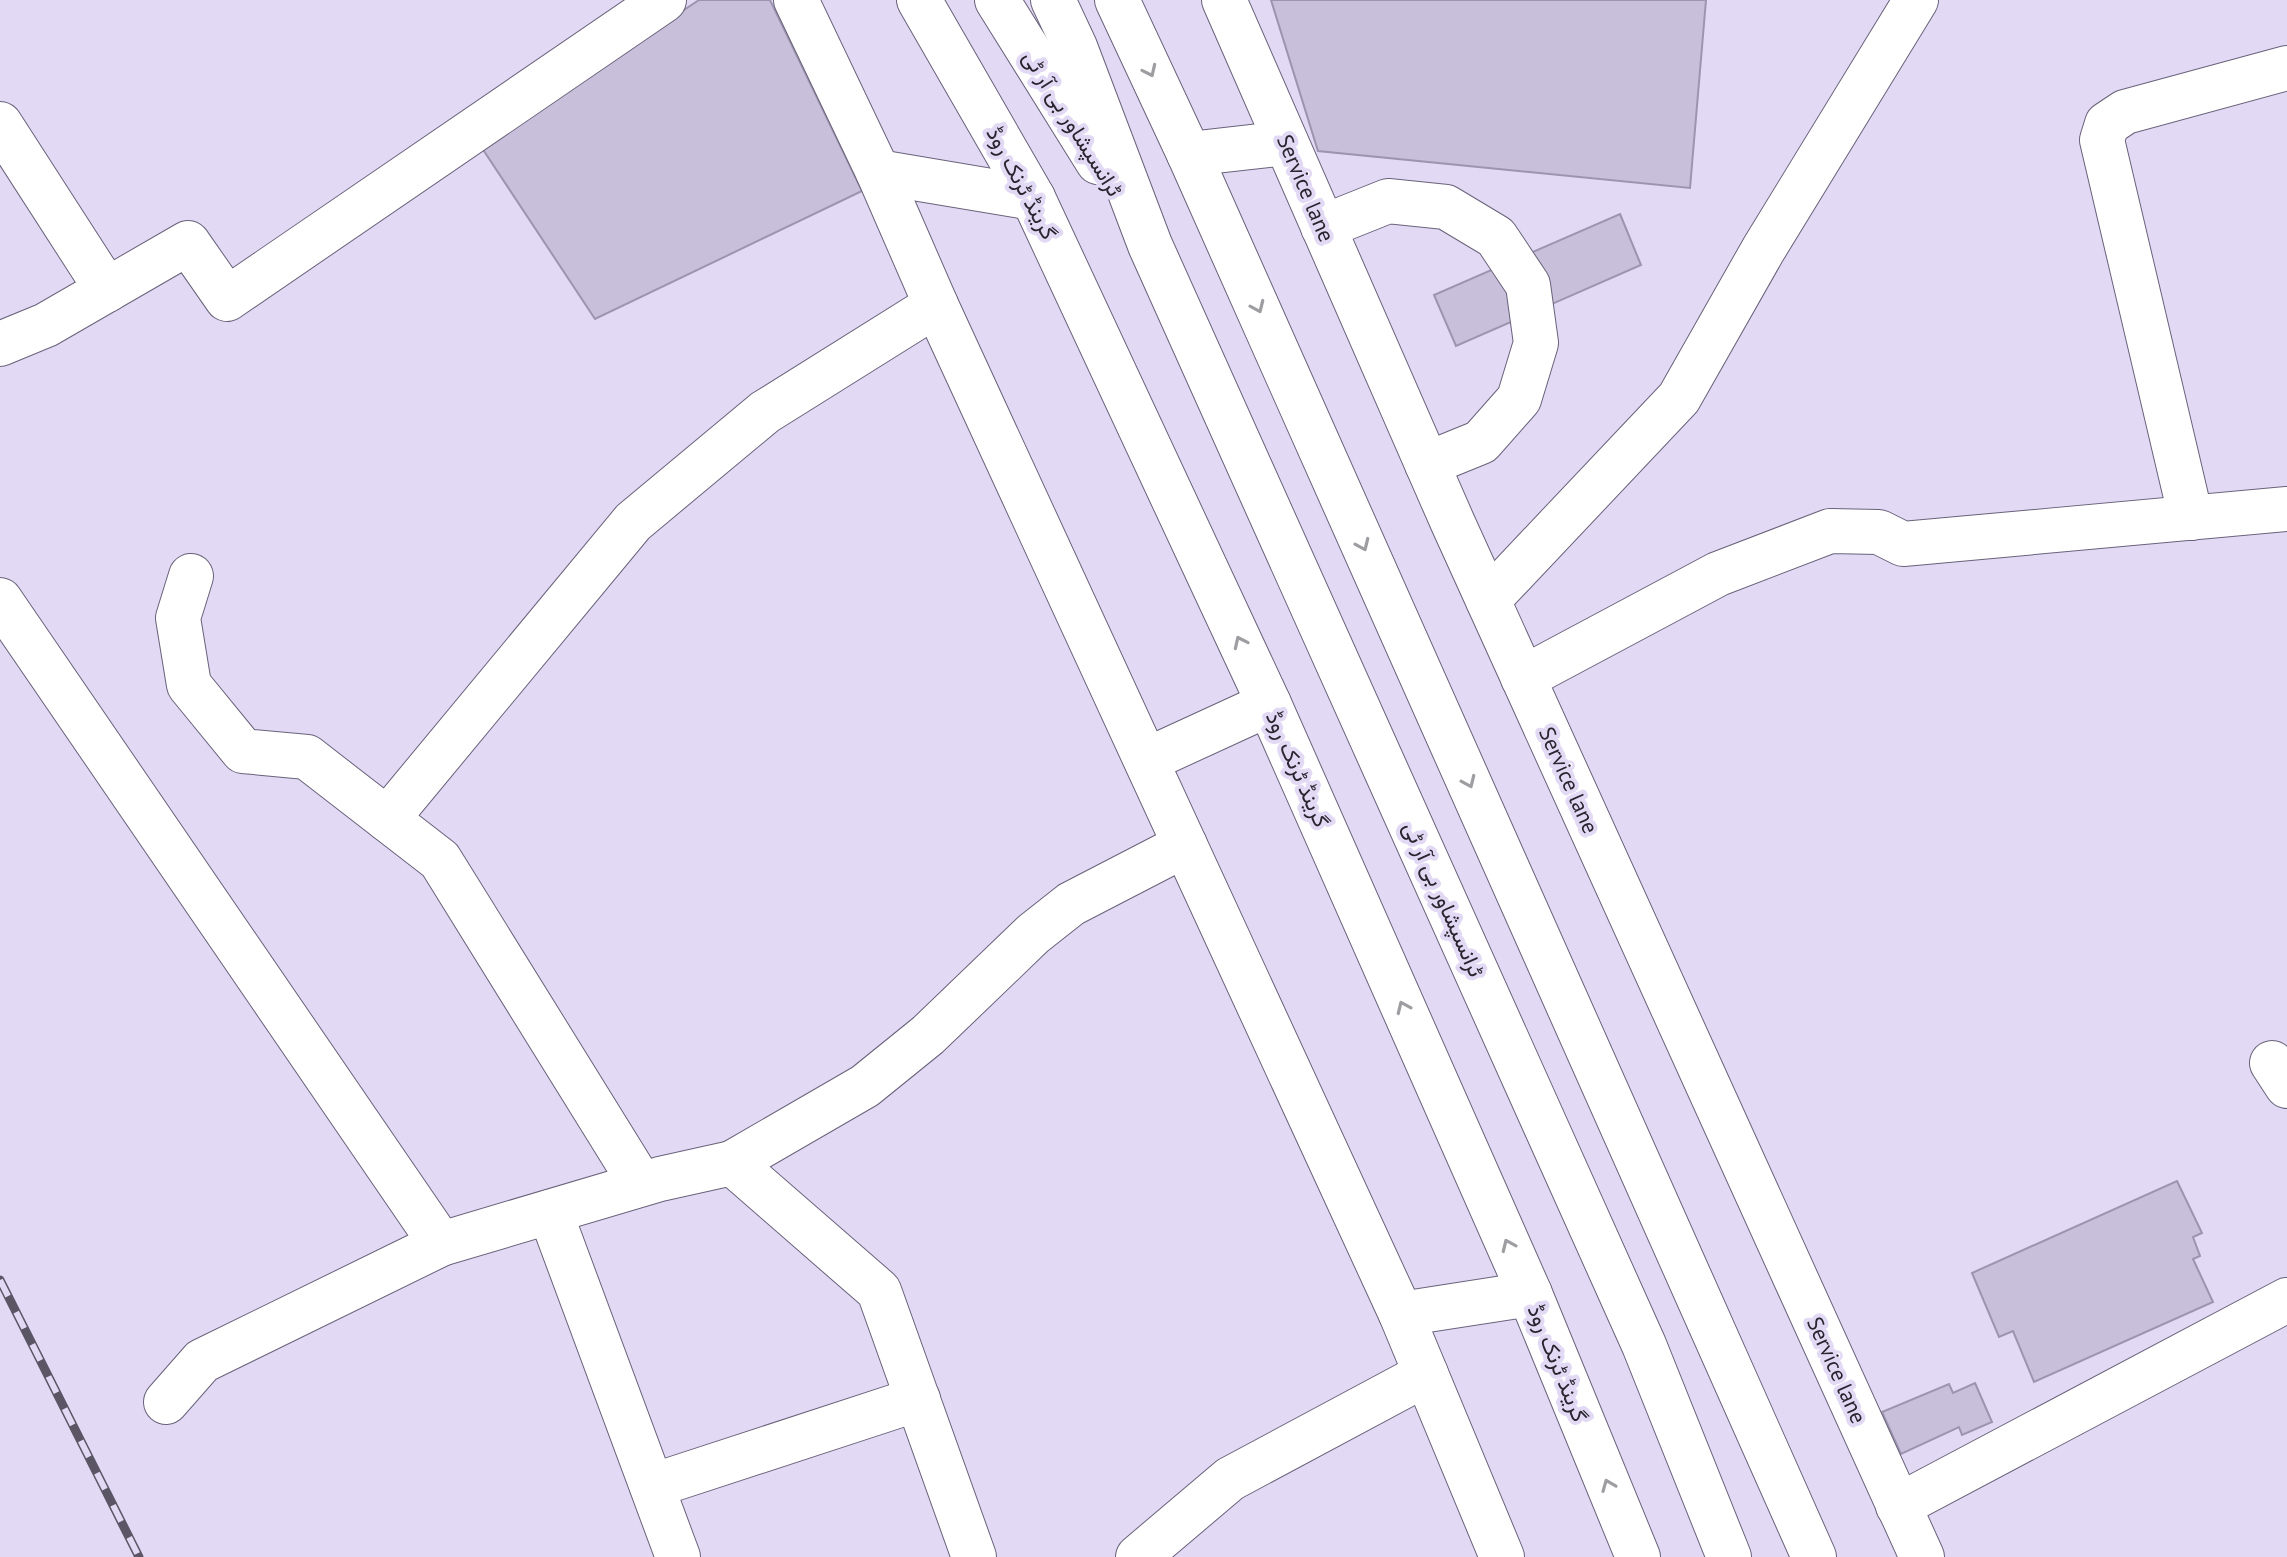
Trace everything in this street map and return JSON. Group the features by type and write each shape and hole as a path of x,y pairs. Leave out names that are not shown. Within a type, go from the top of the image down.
{"main road":[{"path":"0,344 46,325 188,243 227,299 664,0"},
{"path":"796,0 878,172 936,305 1401,1314 1502,1557"},
{"name":"گرینڈ ٹرنک روڈ","path":"919,0 1033,198 1269,704 1530,1294 1638,1557"},
{"name":"ٹرانسپشاور بی آر ٹی","path":"997,0 1150,245"},
{"name":"ٹرانسپشاور بی آر ٹی","path":"1053,0 1075,47 1150,245 1644,1345 1729,1557"},
{"path":"1117,0 1189,154 1814,1557"},
{"name":"Service lane","path":"1224,0 1427,464 1922,1557"},
{"path":"1488,600 1679,398 1763,250 1916,0"},
{"path":"2191,518 2102,140 2107,124 2125,112 2285,79"},
{"path":"0,124 107,290"},
{"path":"1189,154 1286,143"},
{"path":"878,172 1033,198"},
{"path":"1323,227 1388,201 1446,207 1496,237 1528,285 1536,343 1519,399 1481,442 1427,464"},
{"path":"387,819 633,522 765,412 936,305"},
{"path":"1523,678 1718,574 1830,531 1879,532 1903,544 2287,509"},
{"path":"191,576 178,618 189,685 243,751 307,757 440,860 641,1184"},
{"path":"0,600 441,1244"},
{"path":"1147,760 1269,704"},
{"path":"166,1402 202,1361 441,1244 641,1184 732,1163 865,1086 928,1035 1033,934 1071,904 1185,845"},
{"path":"732,1163 879,1291 974,1557"},
{"path":"550,1212 678,1557"},
{"path":"1401,1314 1530,1294"},
{"path":"1898,1506 2287,1300"},
{"path":"1138,1557 1230,1479 1426,1374"},
{"path":"652,1486 918,1399"}],"building":[{"path":"699,0 770,0 862,191 595,319 480,145"},
{"path":"1271,0 1706,0 1690,188 1318,151"},
{"path":"1620,214 1641,265 1456,346 1434,295"},
{"path":"2177,1181 2202,1233 2193,1237 2200,1256 2193,1259 2213,1302 2034,1382 2013,1331 1999,1337 1972,1273"},
{"path":"1975,1383 1992,1422 1962,1435 1959,1427 1901,1454 1882,1412 1949,1384 1953,1393"}],"railway":[{"path":"0,1280 139,1557"}]}
